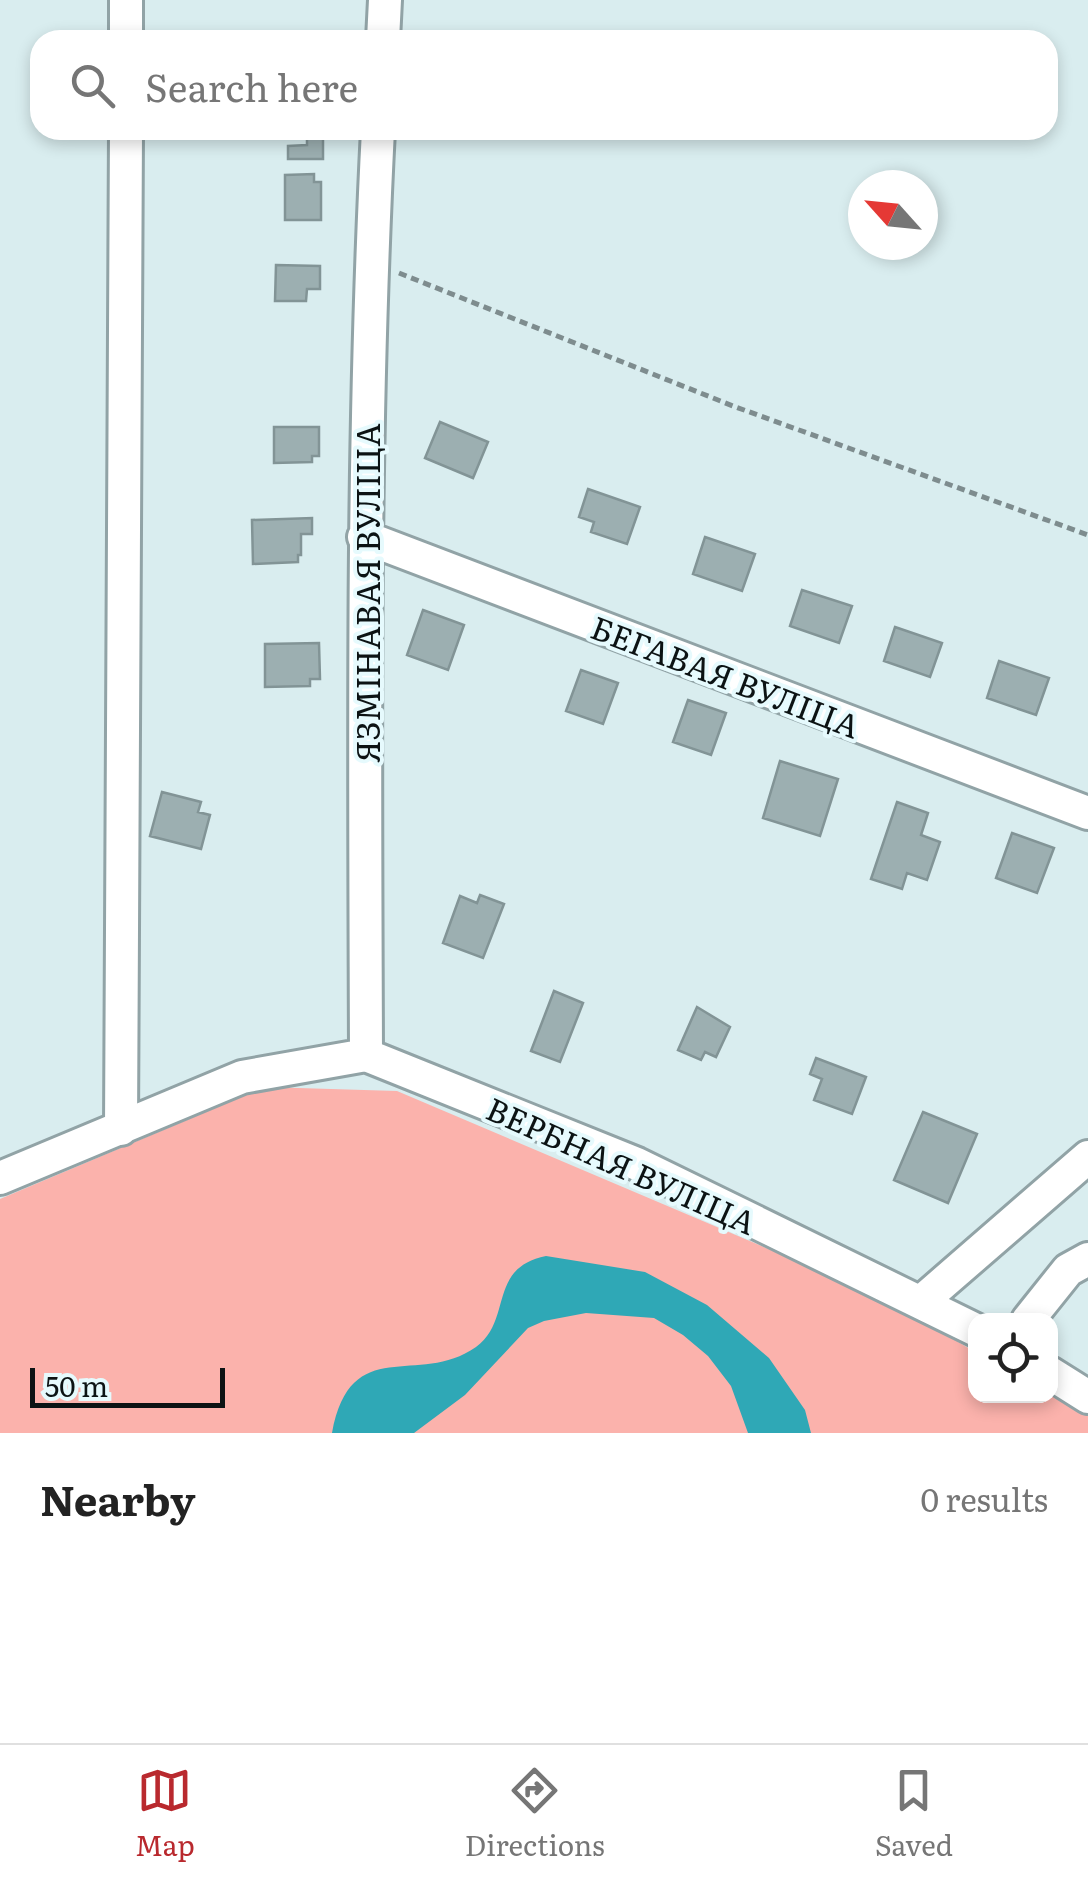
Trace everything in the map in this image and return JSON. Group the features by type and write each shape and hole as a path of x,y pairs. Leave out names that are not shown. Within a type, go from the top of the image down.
{"street":[{"path":"126,0 126,30"},
{"path":"384,30 385,0"},
{"path":"121,1129 126,140"},
{"name":"ЯЗМІНАВАЯ ВУЛІЦА","path":"366,1056 364,537 377,140"},
{"name":"БЕГАВАЯ ВУЛІЦА","path":"364,537 1088,814"},
{"path":"0,1178 242,1078 366,1056"},
{"name":"ВЕРБНАЯ ВУЛІЦА","path":"366,1056 637,1164 968,1326"},
{"path":"921,1302 1088,1157"},
{"path":"1034,1313 1068,1270 1088,1259"},
{"path":"1058,1378 1088,1397"}],"path":[{"path":"371,262 733,406 1088,536"}],"shaded area":[{"path":"265,1087 397,1091 886,1299 968,1348 968,1403 1058,1403 1058,1394 1088,1414 1088,1433 0,1433 0,1199"}],"water":[{"path":"546,1256 645,1272 707,1305 769,1358 805,1410 811,1433 748,1433 731,1386 708,1356 683,1335 654,1318 586,1313 528,1328 465,1395 414,1433 332,1433 341,1402 354,1383 371,1372 432,1364 476,1347 494,1323 515,1271"}],"building":[{"path":"307,140 323,140 323,159 288,159 288,146 307,145"},
{"path":"314,174 314,182 321,182 321,220 285,220 285,175"},
{"path":"276,265 320,266 320,289 307,289 306,301 275,301"},
{"path":"440,422 488,442 473,478 425,458"},
{"path":"274,427 319,427 319,456 312,456 312,462 274,463"},
{"path":"588,489 640,507 627,544 591,532 594,522 579,517"},
{"path":"312,518 312,534 301,534 298,562 253,564 252,520"},
{"path":"705,537 755,554 742,591 693,574"},
{"path":"802,590 852,606 839,643 790,626"},
{"path":"423,610 464,625 448,670 407,655"},
{"path":"895,627 942,643 930,677 884,661"},
{"path":"319,643 320,679 310,679 310,686 265,687 265,644"},
{"path":"999,661 1049,678 1036,715 987,698"},
{"path":"581,670 618,683 603,724 566,711"},
{"path":"688,700 726,713 711,755 673,742"},
{"path":"780,761 838,779 820,836 763,818"},
{"path":"162,792 201,802 198,812 210,815 201,849 150,836"},
{"path":"897,802 928,813 921,835 940,842 927,880 907,873 902,889 871,879"},
{"path":"1012,833 1054,848 1037,893 996,878"},
{"path":"480,895 504,904 483,958 443,943 460,896 477,903"},
{"path":"554,991 583,1003 560,1062 531,1051"},
{"path":"697,1007 730,1027 716,1057 705,1052 701,1060 678,1050"},
{"path":"816,1058 866,1077 852,1114 814,1100 822,1079 810,1074"},
{"path":"923,1112 977,1134 948,1203 894,1180"}]}
